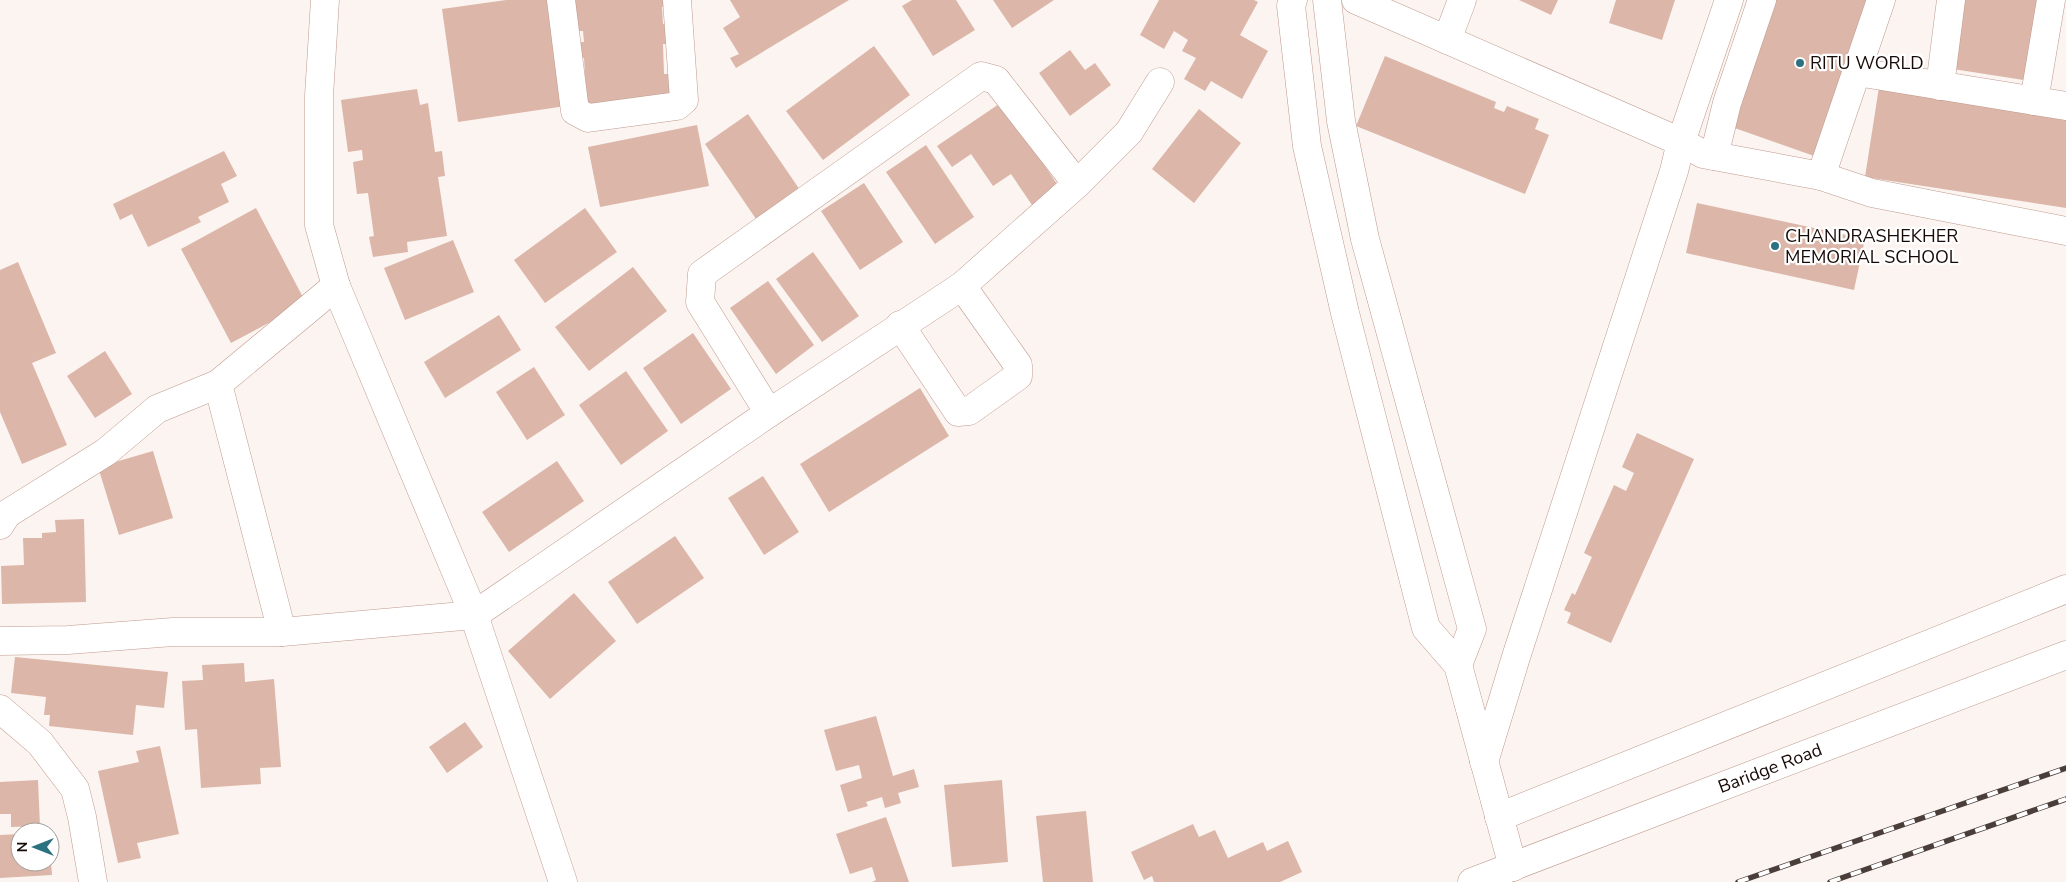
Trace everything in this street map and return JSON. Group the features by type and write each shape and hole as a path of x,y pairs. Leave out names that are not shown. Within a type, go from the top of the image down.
{"street":[{"path":"325,0 319,96 319,225 336,286 474,615 563,882"},
{"path":"561,0 575,111 588,118 677,106 684,100 677,0"},
{"path":"1293,0 1291,6 1307,146 1345,313 1426,628 1458,665 1513,867"},
{"path":"1327,0 1341,120 1365,239 1472,629 1458,665"},
{"path":"1356,0 1681,142 1703,154 1821,176 1872,193 2066,231"},
{"path":"1447,40 1462,0"},
{"path":"1484,762 1519,648 1674,171 1681,142 1729,0"},
{"path":"1714,156 1727,103 1762,0"},
{"path":"1821,176 1881,0"},
{"path":"1940,86 1951,0"},
{"path":"2034,101 2051,0"},
{"path":"1857,72 2066,106"},
{"path":"769,413 700,302 702,274 981,76 996,80 1077,184"},
{"path":"0,641 68,640 173,632 282,632 474,615 769,413 900,325 962,286 1077,184 1129,132 1160,82"},
{"path":"2,512 106,452 157,409 218,384 336,286"},
{"path":"900,325 958,412 969,411 1018,376 1018,365 962,286"},
{"path":"218,384 282,632"},
{"path":"1499,817 2066,589"},
{"name":"Baridge Road","path":"1472,882 2066,655"},
{"path":"0,710 40,743 75,789 82,817 93,882"}],"building":[{"path":"506,0 551,0 566,106 458,122 442,9"},
{"path":"574,0 669,0 669,7 662,7 663,24 670,23 671,44 663,44 664,74 672,74 673,97 608,101 608,109 587,110 584,58 576,59 575,42 584,42 583,31 575,31"},
{"path":"730,0 849,0 736,68 730,58 739,54 723,28 740,17"},
{"path":"912,0 956,0 975,30 933,56 902,6"},
{"path":"993,0 1054,0 1012,28"},
{"path":"1159,0 1254,0 1258,2 1240,35 1268,51 1242,99 1211,81 1205,91 1184,79 1196,58 1182,51 1188,40 1174,31 1164,49 1140,35"},
{"path":"1519,0 1558,0 1551,15"},
{"path":"1616,0 1675,0 1662,40 1609,23"},
{"name":"RITU WORLD","path":"1772,0 1871,0 1817,157 1729,126"},
{"path":"1964,0 2043,0 2030,81 1953,69"},
{"path":"874,46 910,95 823,160 786,111"},
{"path":"1070,50 1085,70 1095,63 1111,85 1070,116 1039,73"},
{"path":"1385,56 1496,102 1494,108 1504,112 1507,106 1539,119 1535,129 1549,135 1525,194 1356,126"},
{"path":"1879,87 2066,115 2066,208 1865,177"},
{"path":"417,89 420,105 428,103 435,152 442,151 445,176 438,177 447,236 407,242 408,252 373,257 369,237 374,236 368,193 357,194 353,162 363,160 362,150 348,152 341,100"},
{"path":"1002,102 1061,190 1034,208 1011,174 993,186 971,154 952,167 937,146"},
{"path":"1199,109 1241,143 1194,203 1152,169"},
{"path":"748,114 800,190 756,219 705,144"},
{"path":"697,125 709,186 600,207 588,147"},
{"path":"926,145 974,217 935,244 886,172"},
{"path":"224,151 237,176 221,184 229,202 198,217 201,222 148,247 132,214 120,220 113,204"},
{"path":"864,183 903,242 860,270 821,211"},
{"name":"CHANDRASHEKHER MEMORIAL SCHOOL","path":"1697,203 1865,239 1854,290 1686,253"},
{"path":"256,208 306,303 231,343 181,249"},
{"path":"585,208 617,252 545,303 514,260"},
{"path":"453,240 474,292 405,320 384,268"},
{"path":"813,252 859,316 822,342 776,279"},
{"path":"18,262 56,353 32,363 67,445 22,464 0,412 0,270"},
{"path":"633,267 667,311 589,371 555,327"},
{"path":"768,281 814,345 776,374 730,308"},
{"path":"499,315 521,350 445,398 424,362"},
{"path":"693,333 731,389 681,424 643,368"},
{"path":"105,351 132,394 95,418 67,376"},
{"path":"534,367 565,415 527,440 496,392"},
{"path":"626,371 668,431 621,465 579,405"},
{"path":"920,388 949,436 829,512 800,464"},
{"path":"1637,433 1694,459 1611,643 1567,623 1571,613 1564,610 1572,593 1575,595 1592,557 1584,553 1614,485 1626,491 1634,473 1622,467"},
{"path":"153,451 173,518 119,535 98,467"},
{"path":"557,461 584,501 509,552 482,512"},
{"path":"763,476 799,532 764,555 728,498"},
{"path":"84,519 86,602 2,604 1,566 24,565 23,538 42,538 42,533 56,532 55,520"},
{"path":"675,536 704,578 637,624 608,582"},
{"path":"574,593 616,641 550,699 508,651"},
{"path":"15,657 168,672 164,708 136,705 133,735 49,726 50,715 44,715 46,697 11,693"},
{"path":"244,663 245,682 274,679 281,767 260,768 261,784 201,788 197,729 185,730 182,681 203,680 202,665"},
{"path":"876,716 893,776 914,769 919,787 898,793 901,803 885,808 882,797 866,802 868,806 848,812 840,785 862,778 859,765 836,771 824,730"},
{"path":"465,722 483,747 447,773 429,747"},
{"path":"160,746 179,834 137,843 141,858 118,863 98,771 139,762 136,751"},
{"path":"38,780 40,822 11,822 11,814 0,814 0,782"},
{"path":"1002,780 1008,862 952,867 944,785"},
{"path":"1086,811 1093,882 1043,882 1036,816"},
{"path":"886,817 909,882 872,882 876,880 872,867 850,874 836,834"},
{"path":"1193,824 1199,837 1215,830 1228,858 1263,842 1267,851 1288,841 1302,872 1280,882 1154,882 1152,876 1144,880 1131,852"},
{"path":"10,834 10,872 52,872 52,875 0,878 0,835"}],"railway":[{"path":"1738,882 2066,768"},
{"path":"1830,882 2066,799"}],"place":[{"name":"RITU WORLD","path":"1800,63"},
{"name":"CHANDRASHEKHER MEMORIAL SCHOOL","path":"1775,246"}]}
